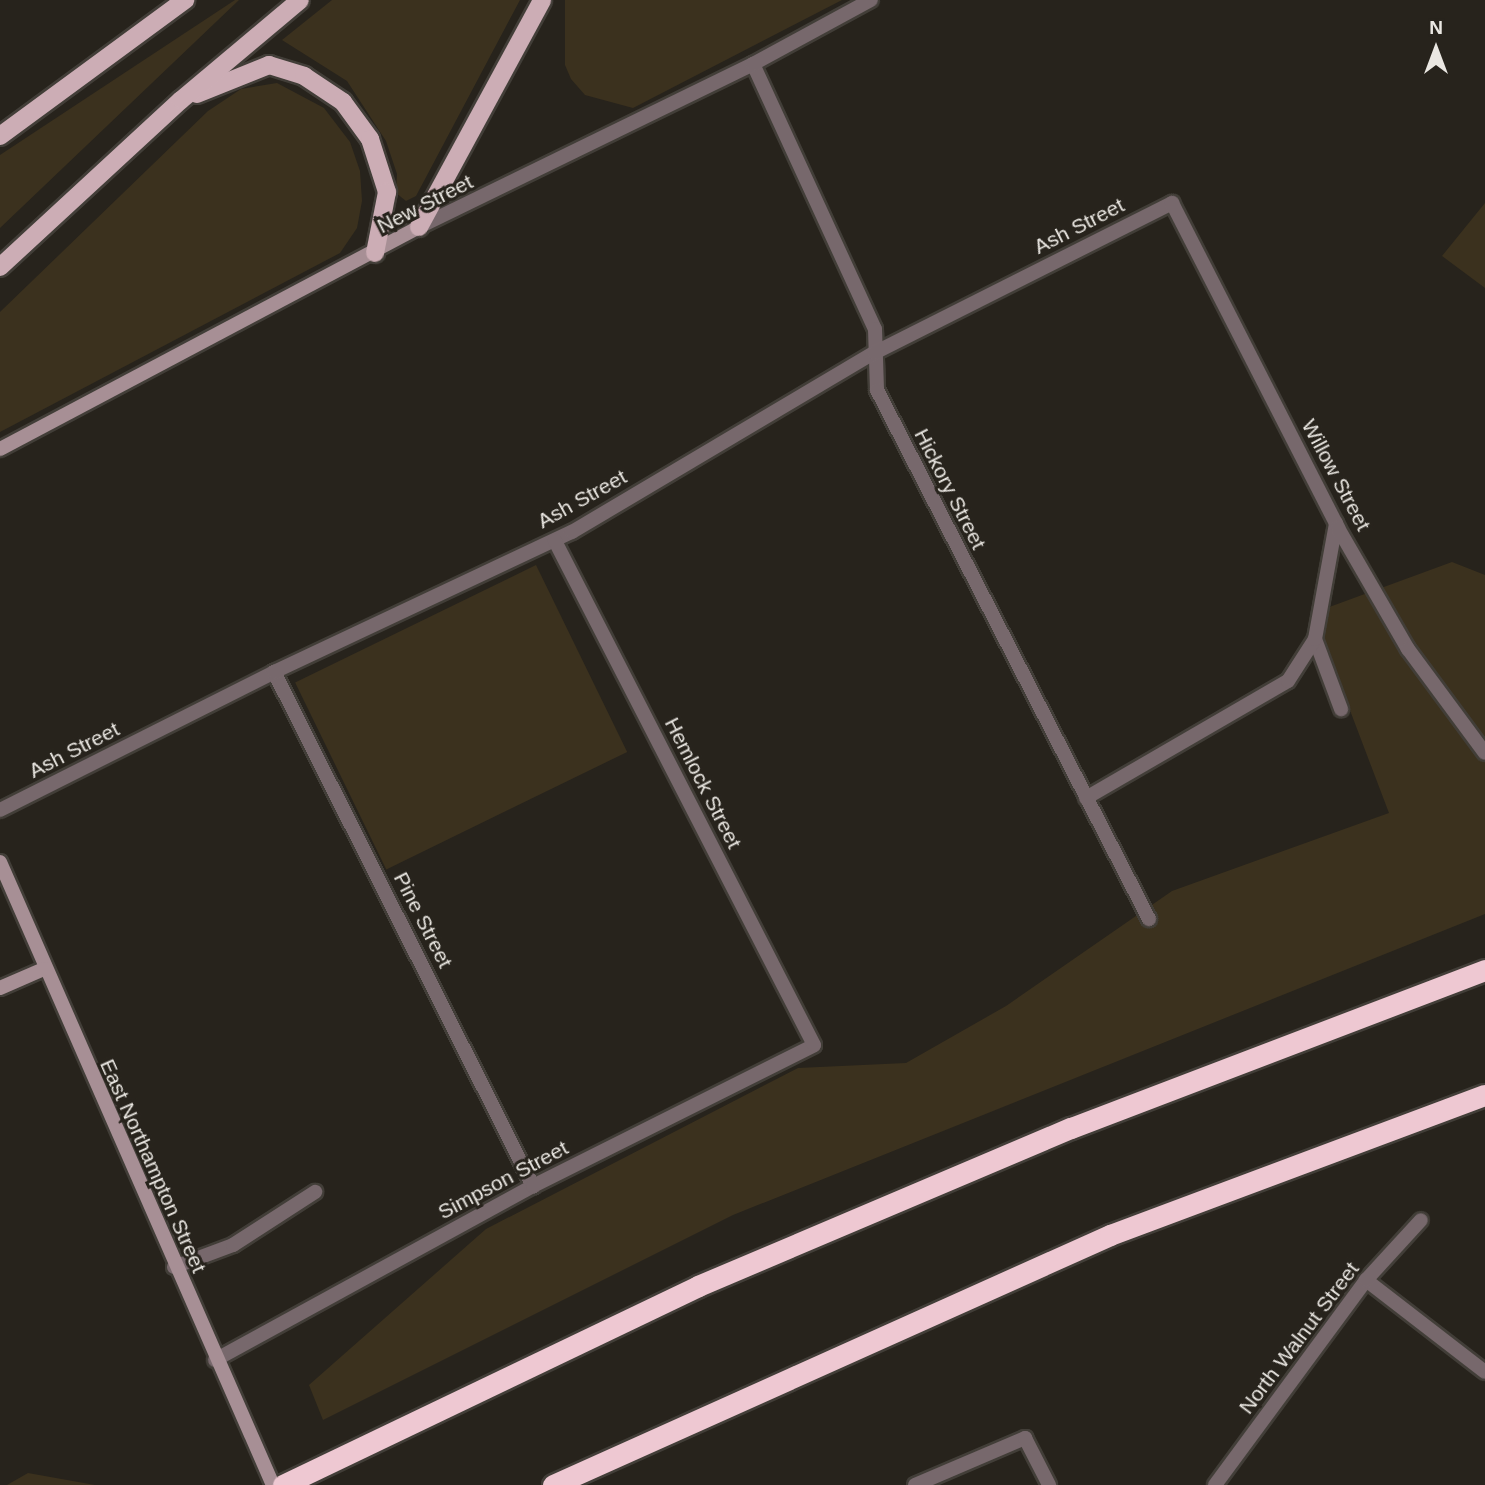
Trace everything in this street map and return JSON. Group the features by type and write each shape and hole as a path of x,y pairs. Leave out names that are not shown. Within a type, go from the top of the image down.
{"highway":[{"path":"283,1485 698,1286 1071,1128 1485,970"},
{"path":"553,1485 1110,1235 1485,1095"}],"main road":[{"path":"0,136 185,0"},
{"path":"0,268 181,100 300,0"},
{"path":"419,227 542,0"},
{"path":"181,100 269,65 304,76 343,102 370,139 387,192 375,253"},
{"name":"New Street","path":"0,449 375,253 419,227"},
{"name":"East Northampton Street","path":"0,862 44,970 174,1267 273,1485"},
{"path":"0,988 44,970"}],"street":[{"name":"New Street","path":"419,227 753,64 871,0"},
{"name":"Hickory Street","path":"753,64 875,328 877,390 1149,919"},
{"name":"Ash Street","path":"0,810 274,672 555,541 874,353 1172,203"},
{"name":"Willow Street","path":"1172,203 1336,523 1408,649 1482,745"},
{"path":"1086,798 1288,681 1315,639 1336,523"},
{"name":"Hemlock Street","path":"555,541 814,1045"},
{"path":"1315,639 1341,709"},
{"name":"Pine Street","path":"274,672 533,1186"},
{"name":"Simpson Street","path":"215,1360 533,1186 814,1045"},
{"path":"174,1267 233,1245 314,1192"},
{"name":"North Walnut Street","path":"1215,1485 1366,1280 1421,1220"},
{"path":"1366,1280 1485,1372"},
{"path":"915,1485 1025,1438 1049,1485"}],"shaded area":[{"path":"235,0 239,0 0,228 0,155"},
{"path":"332,0 520,0 416,196 406,201 396,193 397,174 386,141 347,81 282,40"},
{"path":"565,0 842,0 633,108 585,95 571,79 565,65"},
{"path":"277,83 324,108 350,142 360,171 362,201 357,228 340,253 0,432 0,312 208,111 241,89"},
{"path":"1485,203 1485,288 1442,256"},
{"path":"1452,562 1485,575 1485,914 733,1215 323,1420 309,1385 486,1229 798,1068 906,1063 1006,1006 1172,891 1389,813 1313,613"},
{"path":"536,565 627,752 386,869 295,682"},
{"path":"28,1473 95,1485 7,1485"}]}
